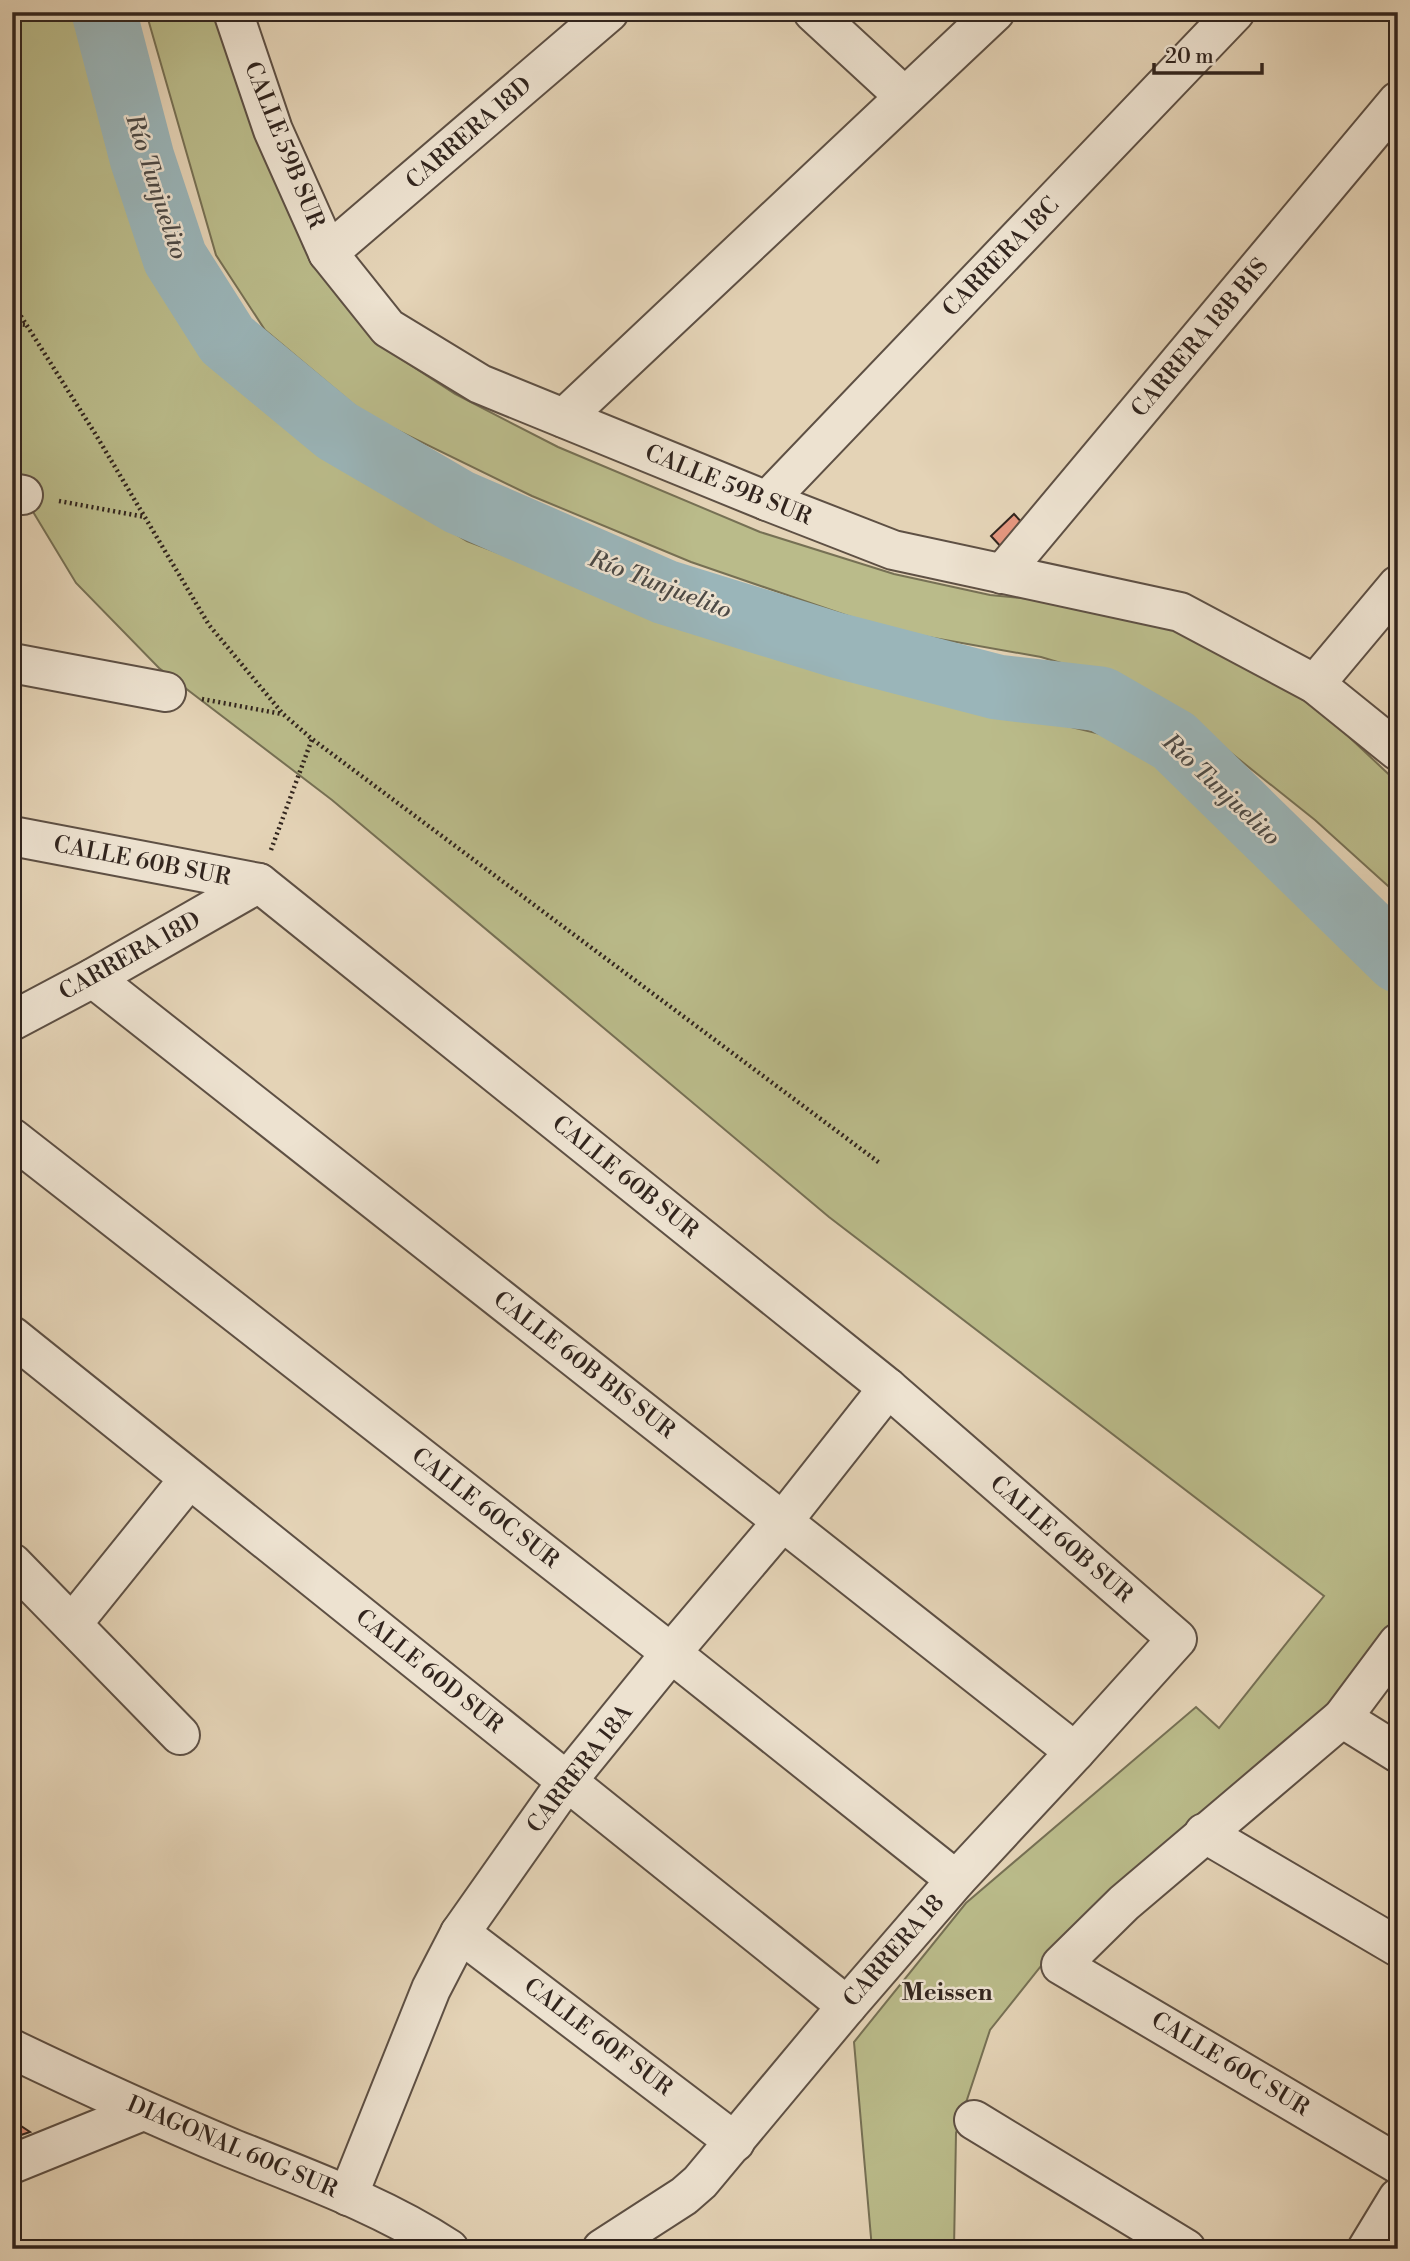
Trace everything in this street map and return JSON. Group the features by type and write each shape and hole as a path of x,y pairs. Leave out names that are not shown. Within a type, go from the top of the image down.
{"street":[{"name":"CALLE 59B SUR","path":"233,12 273,131 328,253 388,328 480,384 767,502 893,550 1180,611 1315,684 1398,751"},
{"name":"CARRERA 18D","path":"328,253 610,12"},
{"path":"813,12 904,96"},
{"path":"564,418 995,12"},
{"name":"CARRERA 18C","path":"767,502 1235,12"},
{"name":"CARRERA 18B BIS","path":"1002,574 1398,101"},
{"path":"1315,684 1398,585"},
{"path":"12,663 166,692"},
{"name":"CALLE 60B SUR","path":"12,836 259,883 888,1388 1177,1639"},
{"name":"CARRERA 18D","path":"13,1021 259,883"},
{"name":"CALLE 60B BIS SUR","path":"93,978 1075,1752"},
{"name":"CALLE 60C SUR","path":"12,1138 671,1653 956,1880"},
{"name":"CALLE 60D SUR","path":"12,1336 846,2006"},
{"name":"CARRERA 18A","path":"348,2196 431,1989 460,1933 566,1781 783,1521 888,1388"},
{"path":"72,1624 189,1479"},
{"path":"12,1563 180,1735"},
{"name":"CARRERA 18","path":"602,2249 684,2196 700,2182 846,2006 956,1880 1177,1639"},
{"path":"1398,1643 1342,1718 1204,1833 1398,1947"},
{"path":"1342,1718 1398,1753"},
{"name":"CALLE 60C SUR","path":"1204,1833 1124,1903 1061,1965 1398,2164"},
{"name":"CALLE 60F SUR","path":"460,1933 735,2142"},
{"name":"DIAGONAL 60G SUR","path":"12,2049 144,2111 348,2196 422,2232 440,2246"},
{"path":"12,2164 144,2111"},
{"path":"974,2120 1186,2249"},
{"path":"1367,2249 1398,2198"}],"path":[{"path":"12,302 96,435 209,625 283,714 312,739 881,1164"},
{"path":"12,323 27,325"},
{"path":"18,494 145,517"},
{"path":"166,692 283,714"},
{"path":"259,883 312,739"}],"green space":[{"path":"12,12 87,12 166,292 230,375 326,455 467,541 701,631 876,680 1117,738 1171,770 1265,855 1398,988 1398,1616 1347,1689 1049,1956 990,2030 956,2133 954,2249 872,2249 854,2042 966,1903 1196,1707 1219,1728 1324,1596 829,1217 332,800 159,668 76,583 12,477"},
{"path":"146,12 224,12 304,248 342,302 389,351 455,394 558,447 760,532 894,574 990,595 1148,614 1263,663 1331,720 1398,783 1398,895 1315,820 1186,717 1124,682 1041,657 889,630 691,562 532,496 366,415 265,330 216,255"}],"building":[{"path":"1014,514 1026,527 1003,549 991,536"},
{"path":"12,2120 30,2132 12,2138"}],"waterway":[{"name":"Río Tunjuelito","path":"104,12 142,158 175,258 227,340 337,431 459,502 665,592 836,645 997,687 1101,699 1174,741 1398,960"}],"district":[{"name":"Meissen","path":"947,1993"}]}
